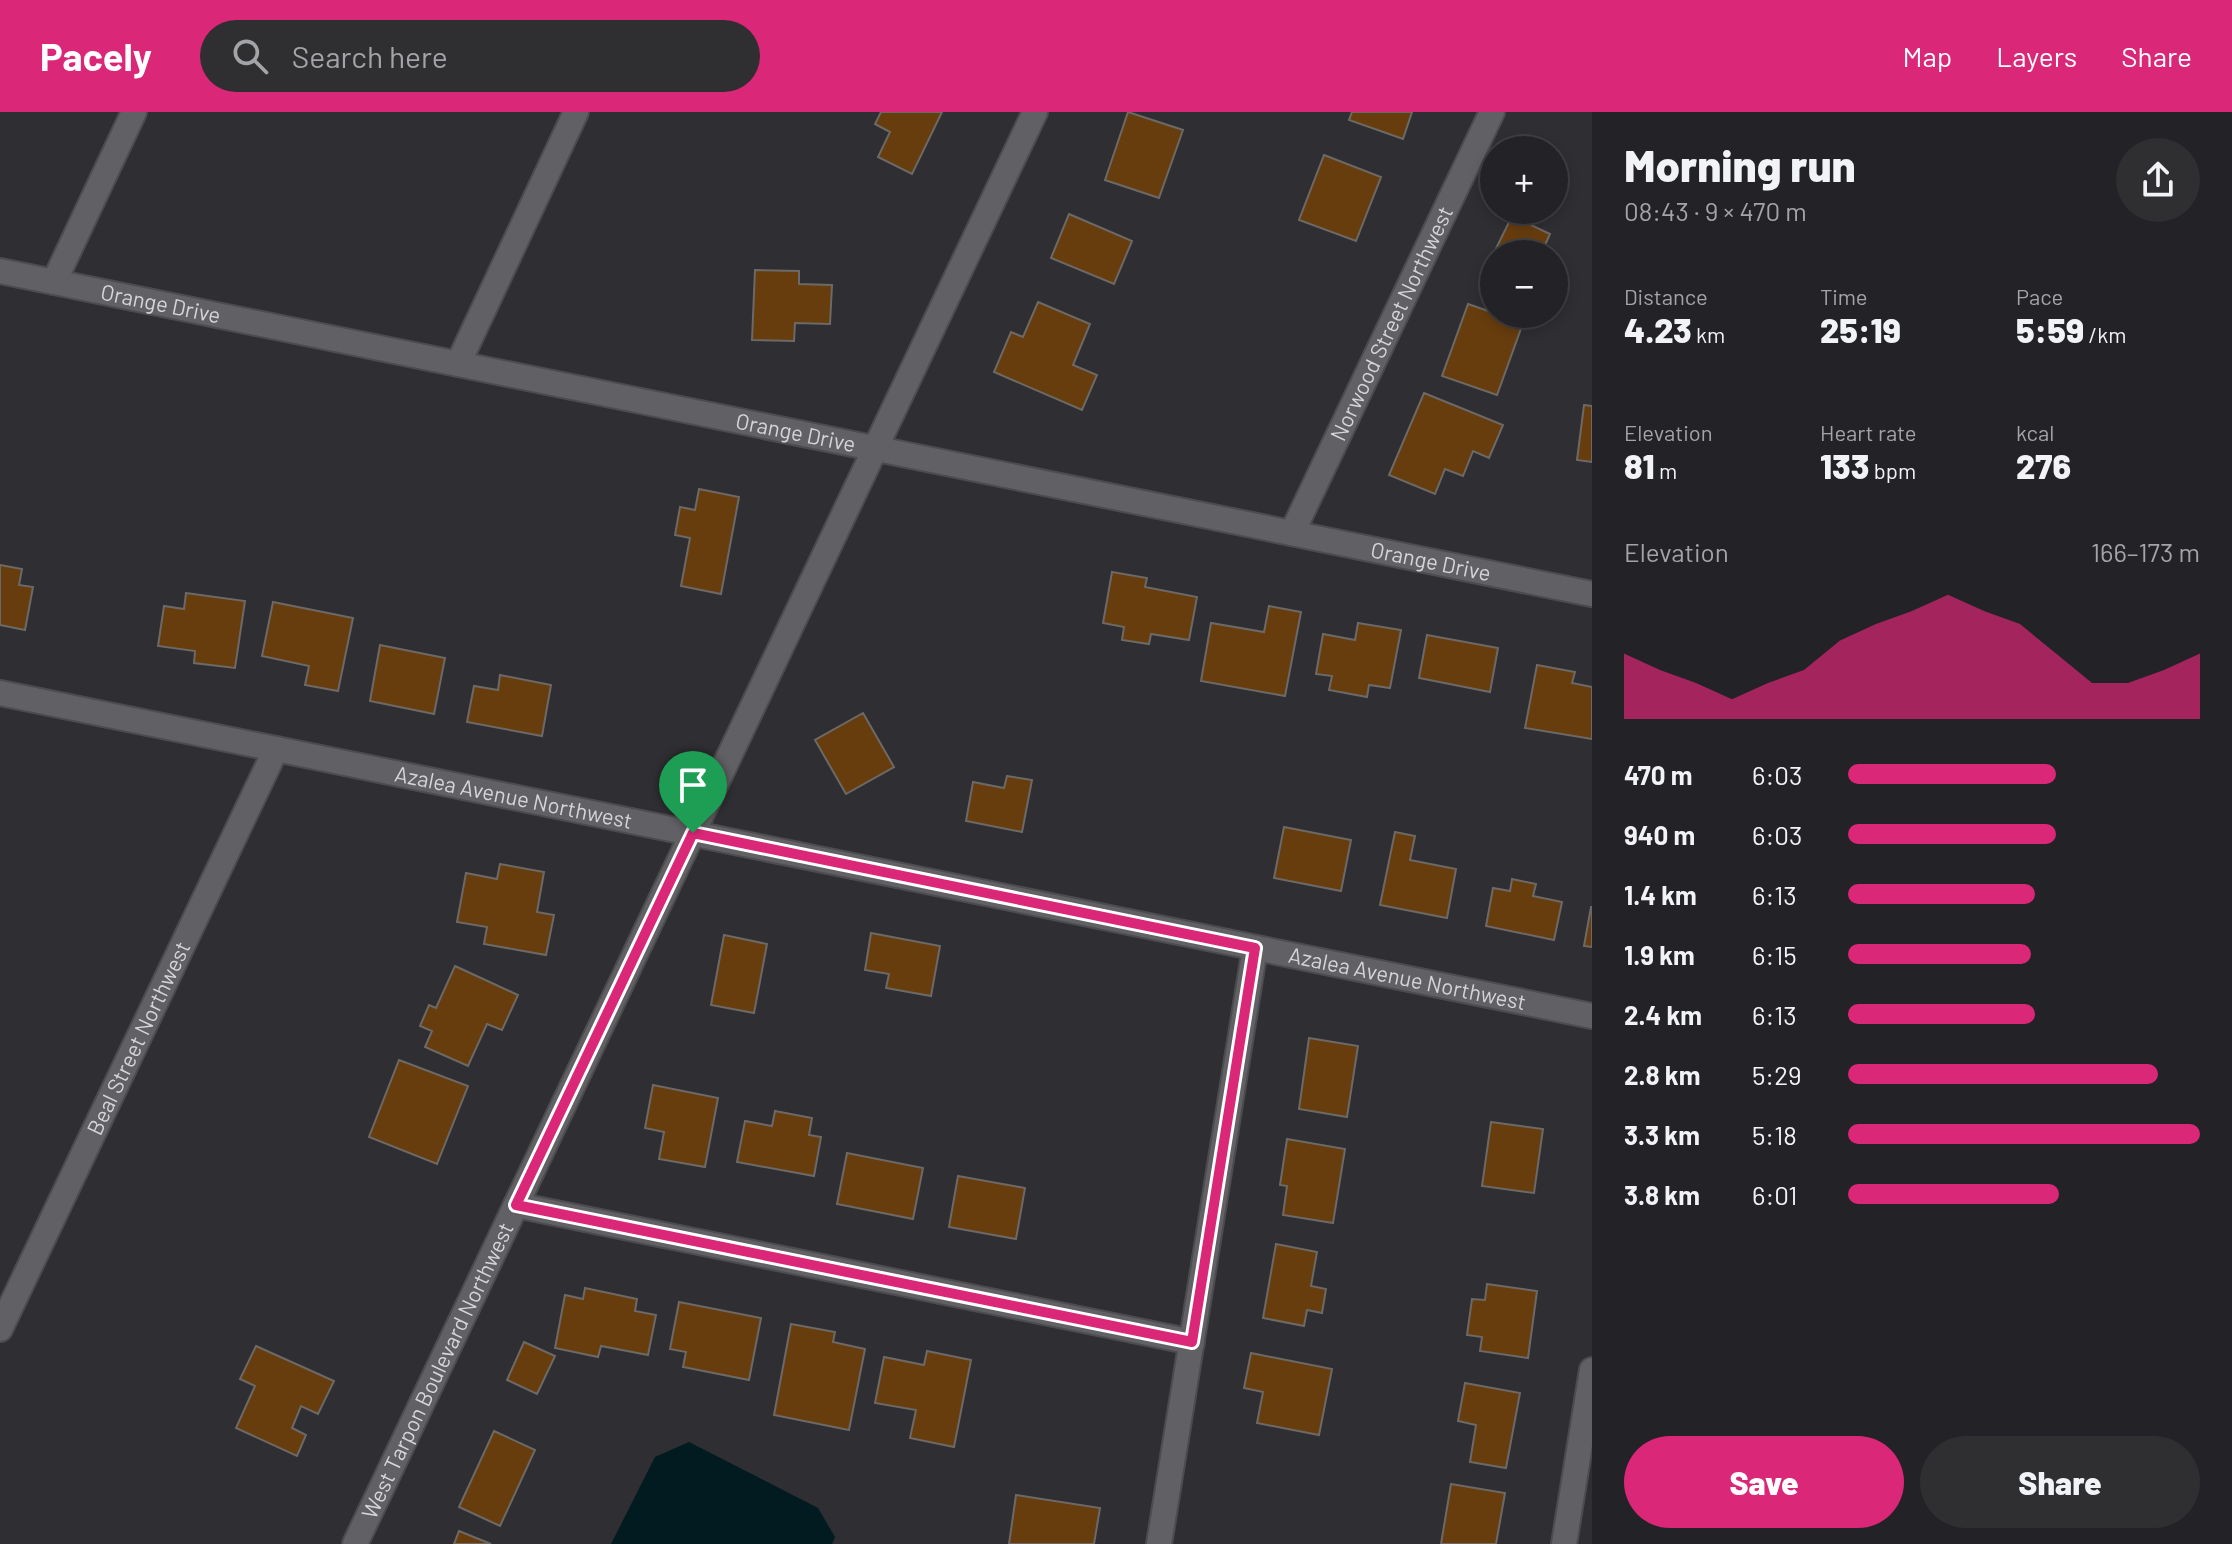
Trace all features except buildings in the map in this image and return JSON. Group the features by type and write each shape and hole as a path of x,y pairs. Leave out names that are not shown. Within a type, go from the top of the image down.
{"street":[{"path":"54,282 134,112"},
{"path":"458,364 576,112"},
{"name":"West Tarpon Boulevard Northwest","path":"355,1544 1035,112"},
{"name":"Norwood Street Northwest","path":"1292,533 1492,112"},
{"name":"Orange Drive","path":"0,271 1592,594"},
{"name":"Azalea Avenue Northwest","path":"0,693 1592,1016"},
{"name":"Beal Street Northwest","path":"0,1329 276,749"},
{"path":"1159,1544 1255,948"},
{"path":"516,1205 1192,1342"},
{"path":"1564,1544 1592,1370"}],"water":[{"path":"689,1442 818,1508 835,1537 832,1544 611,1544 655,1457"}],"route":[{"path":"693,833 1255,948 1192,1342 516,1205 693,833"}]}
